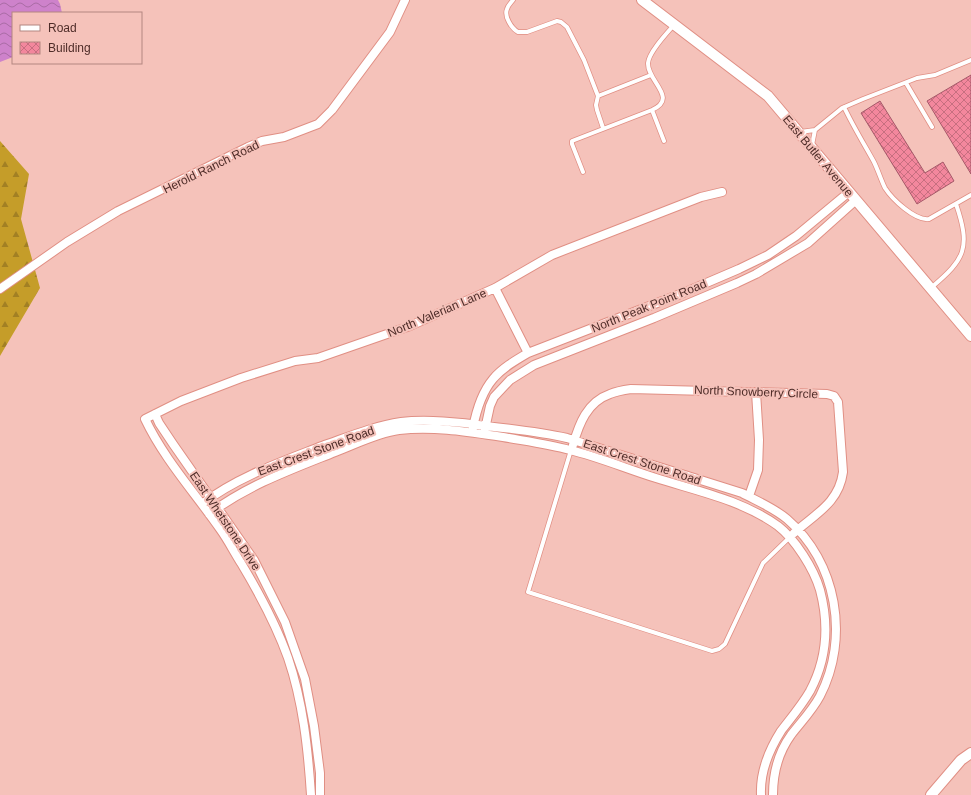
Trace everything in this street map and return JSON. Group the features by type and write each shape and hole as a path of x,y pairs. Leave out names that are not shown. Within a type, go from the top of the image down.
{"street":[{"name":"Herold Ranch Road","path":"0,289 67,242 118,211 248,147 284,137 318,124 332,110 390,32 405,0"},
{"name":"East Butler Avenue","path":"642,0 768,96 971,336"},
{"name":"North Valerian Lane","path":"145,419 181,401 241,378 295,361 318,358 410,326 495,288 552,254 701,197 722,192"},
{"name":"North Peak Point Road","path":"473,428 481,401 493,379 512,363 528,353 739,270 768,255 852,196"},
{"name":"North Peak Point Road","path":"485,430 490,406 494,397 510,380 534,365 654,318 756,274 808,243 852,196"},
{"path":"495,288 528,353"},
{"name":"North Snowberry Circle","path":"572,450 574,440 583,417 593,403 609,394 631,388 827,394 834,396 838,402 843,472 842,481 834,499 790,537"},
{"path":"749,496 758,470 759,440 756,392"},
{"name":"East Whetstone Drive","path":"155,414 173,444 254,560 285,622 306,687 314,726 320,773 320,795"},
{"name":"East Whetstone Drive","path":"145,419 157,441 221,530 260,595 275,624 288,659 306,732 311,795"},
{"name":"East Crest Stone Road","path":"202,504 211,497 257,472 361,432 401,422 436,421 485,430 572,450 648,476 733,502 760,515 779,527 790,537 807,561 819,587 825,612 826,637 820,670 810,692 772,747 761,780 761,795"},
{"name":"East Crest Stone Road","path":"209,514 246,489 368,438 398,430 473,428"},
{"name":"East Crest Stone Road","path":"485,430 542,432 574,440 742,493 763,503 786,519 804,537 819,560 829,582 835,606 835,646 832,666 819,697 808,714 790,736 778,757 773,780 773,795"},
{"path":"931,795 961,760 971,753"}],"lane":[{"path":"513,0 507,8 507,14 512,26 518,32 527,32 557,21 564,24 582,56 598,96 596,105 603,128"},
{"path":"582,172 572,141 652,110 662,104 662,92 651,76 648,67 649,58 674,24"},
{"path":"798,132 815,130 844,107 917,78 935,75 971,60"},
{"path":"598,96 651,76"},
{"path":"906,83 932,127"},
{"path":"844,107 886,188 892,196 914,215 925,219 938,214 971,195"},
{"path":"652,110 664,142"},
{"path":"812,148 815,130"},
{"path":"956,204 964,216 968,228"},
{"path":"931,288 962,261 968,246"},
{"path":"572,450 528,592 716,651 722,648 725,644 763,563 790,537"}],"green space":[{"path":"0,141 29,174 21,219 40,288 0,356"}],"water":[{"path":"0,0 58,0 62,12 12,12 12,57 0,62"}],"building":[{"path":"971,75 971,174 927,101"},
{"path":"880,101 925,173 943,162 954,181 917,204 861,113"}]}
